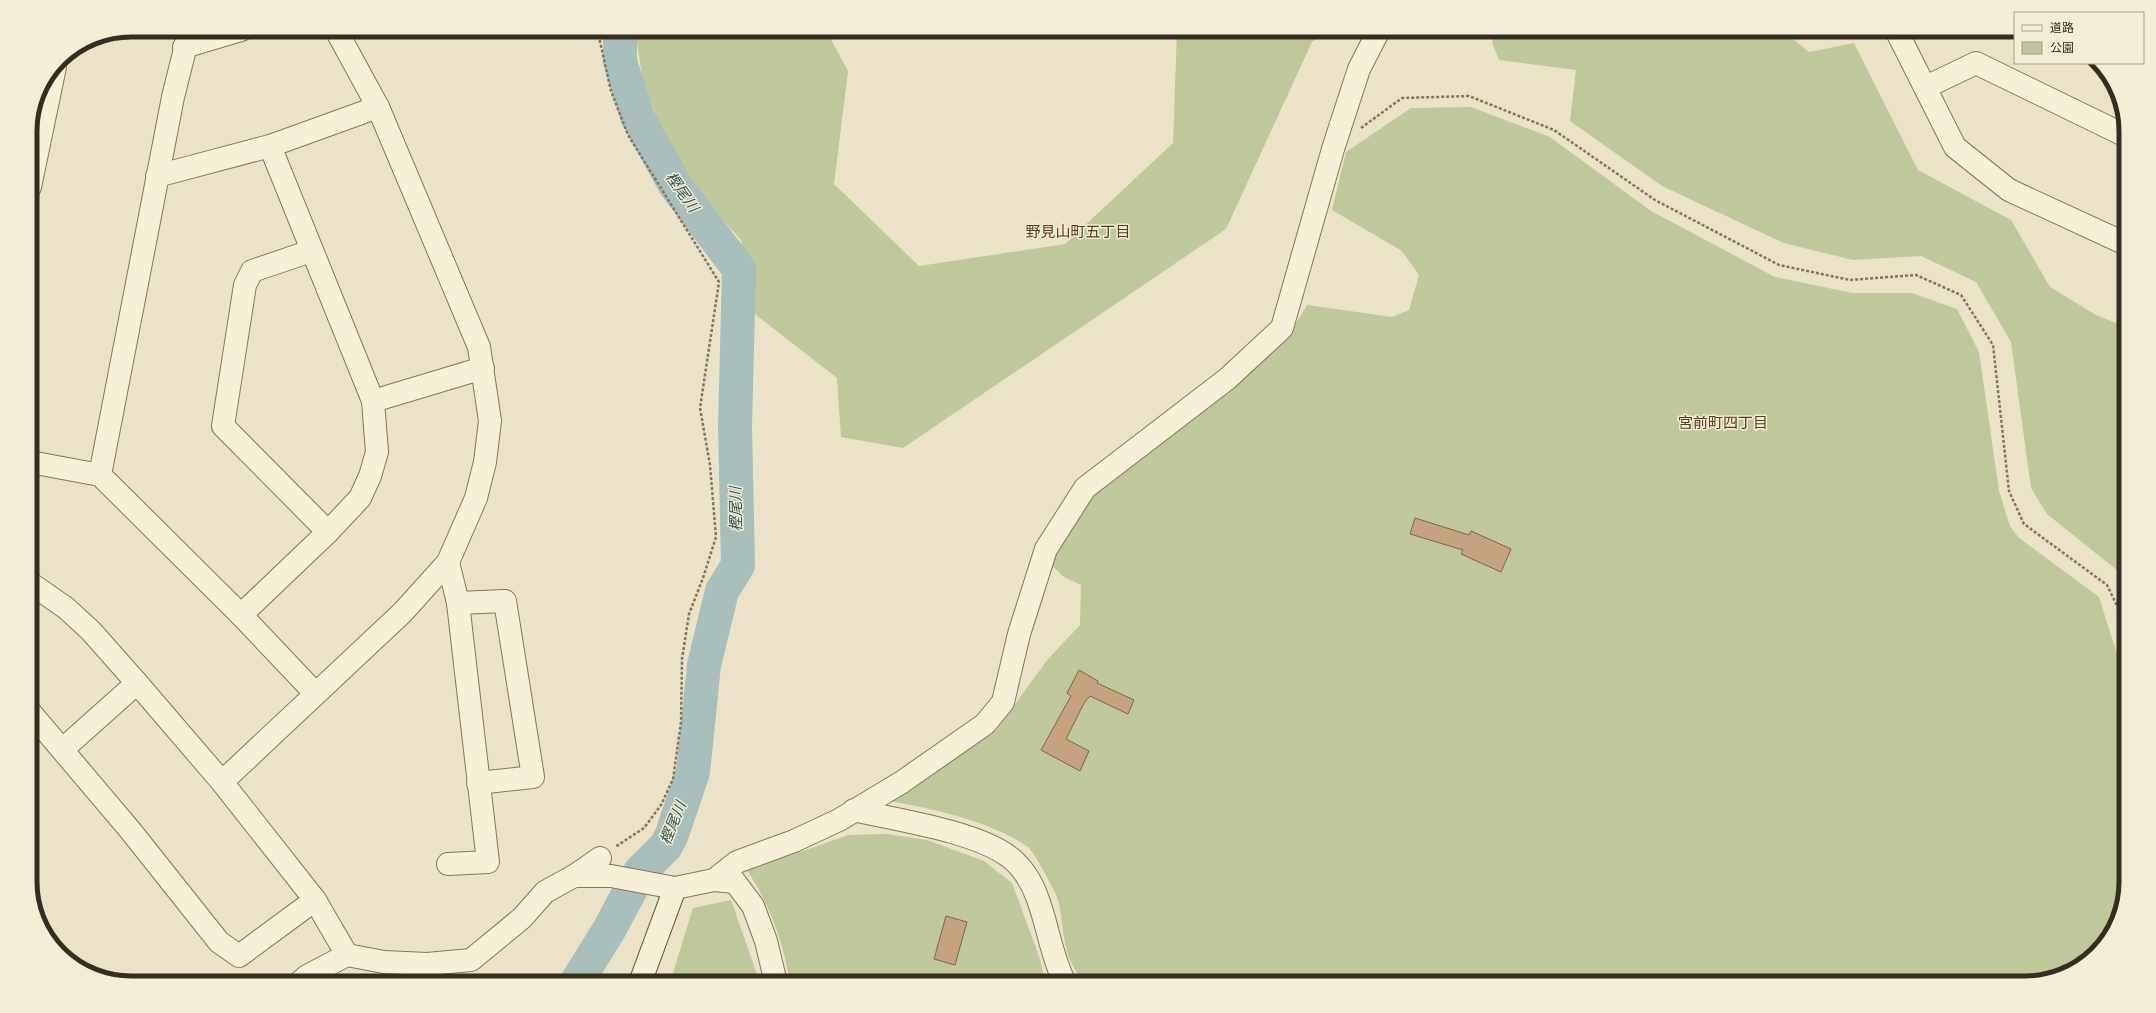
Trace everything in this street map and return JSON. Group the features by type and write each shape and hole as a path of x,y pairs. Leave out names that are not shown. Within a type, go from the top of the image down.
{"street":[{"path":"100,475 157,176 186,39 198,37"},
{"path":"222,782 315,693 403,612 448,562 476,498 486,462 490,421 479,347 378,107 340,37"},
{"path":"714,880 737,862 794,841 854,810 902,782 985,724 1004,702 1019,634 1046,550 1085,488 1227,379 1282,328 1336,142 1360,69 1376,37"},
{"path":"1900,37 1926,87 1955,148 2009,190 2119,241"},
{"path":"1926,87 1976,63 2119,133"},
{"path":"37,152 51,82"},
{"path":"157,176 270,146 378,107"},
{"path":"242,615 328,532 360,498 370,476 377,452 373,401 311,251 270,146"},
{"path":"311,251 252,271 245,285 223,426 328,532"},
{"path":"373,401 483,368"},
{"path":"37,463 100,475 242,615 315,693"},
{"path":"448,562 458,603 488,862 448,864"},
{"path":"37,588 66,608 91,631 138,683 222,782 315,900 347,955"},
{"path":"458,603 505,601 533,776 478,783"},
{"path":"63,749 138,683"},
{"path":"37,720 63,749 219,942 239,956 315,900"},
{"path":"854,810 985,843 1009,856 1028,877 1037,896 1052,949 1063,976"},
{"path":"307,976 347,955 384,962 427,964 471,960 522,918 545,892 574,876 600,858"},
{"path":"574,876 611,876 675,888 714,880 735,882 752,906 766,942 774,976"},
{"path":"643,976 675,888"}],"path":[{"path":"599,37 611,91 628,135 719,282 700,408 710,465 716,537 703,578 689,614 682,659 681,722 673,779 661,805 644,828 600,858"},
{"path":"1358,130 1402,98 1469,96 1554,130 1655,200 1779,265 1850,280 1916,275 1961,295 1993,345 2009,491 2024,524 2107,585 2119,610"}],"green space":[{"path":"636,37 830,37 848,71 834,184 919,266 1065,244 1173,143 1177,37 1318,37 1312,42 1226,229 903,448 841,437 837,378 755,314 741,240 680,172 644,88"},
{"path":"1495,37 1791,37 1809,52 1854,43 1918,170 2011,220 2050,287 2096,315 2119,324 2119,573 2047,514 2031,488 2011,342 1976,282 1921,256 1853,260 1784,243 1662,186 1570,121 1576,70 1499,60 1492,42"},
{"path":"1471,107 1550,137 1651,211 1775,277 1852,293 1912,293 1957,309 1979,352 1999,491 2010,526 2019,538 2099,597 2119,661 2118,894 2112,918 2106,929 2100,939 2082,957 2055,971 2025,976 1079,976 1067,952 1058,900 1040,864 1028,847 1014,838 980,823 942,812 889,801 996,730 1048,659 1080,625 1081,585 1064,577 1049,563 1094,493 1290,333 1307,305 1392,317 1409,310 1419,275 1402,251 1332,210 1346,152 1411,108"},
{"path":"887,834 927,840 984,861 1012,883 1040,959 1044,976 789,976 780,938 762,895 746,869 848,835"},
{"path":"731,900 758,976 672,976 693,908"}],"building":[{"path":"1415,518 1469,535 1471,531 1511,549 1501,572 1461,554 1463,550 1410,534"},
{"path":"1079,670 1098,681 1097,683 1134,700 1128,714 1090,696 1084,703 1066,739 1089,751 1080,771 1041,750 1071,696 1067,693"},
{"path":"946,916 967,922 955,965 934,959"}],"waterway":[{"name":"樫尾川","path":"580,976 609,930 640,872 666,846 672,834 693,772 704,665 722,591 738,565 735,426 739,269 675,185 637,116 620,61 620,37"}],"district":[{"name":"野見山町五丁目","path":"1078,232"},
{"name":"宮前町四丁目","path":"1723,423"}]}
